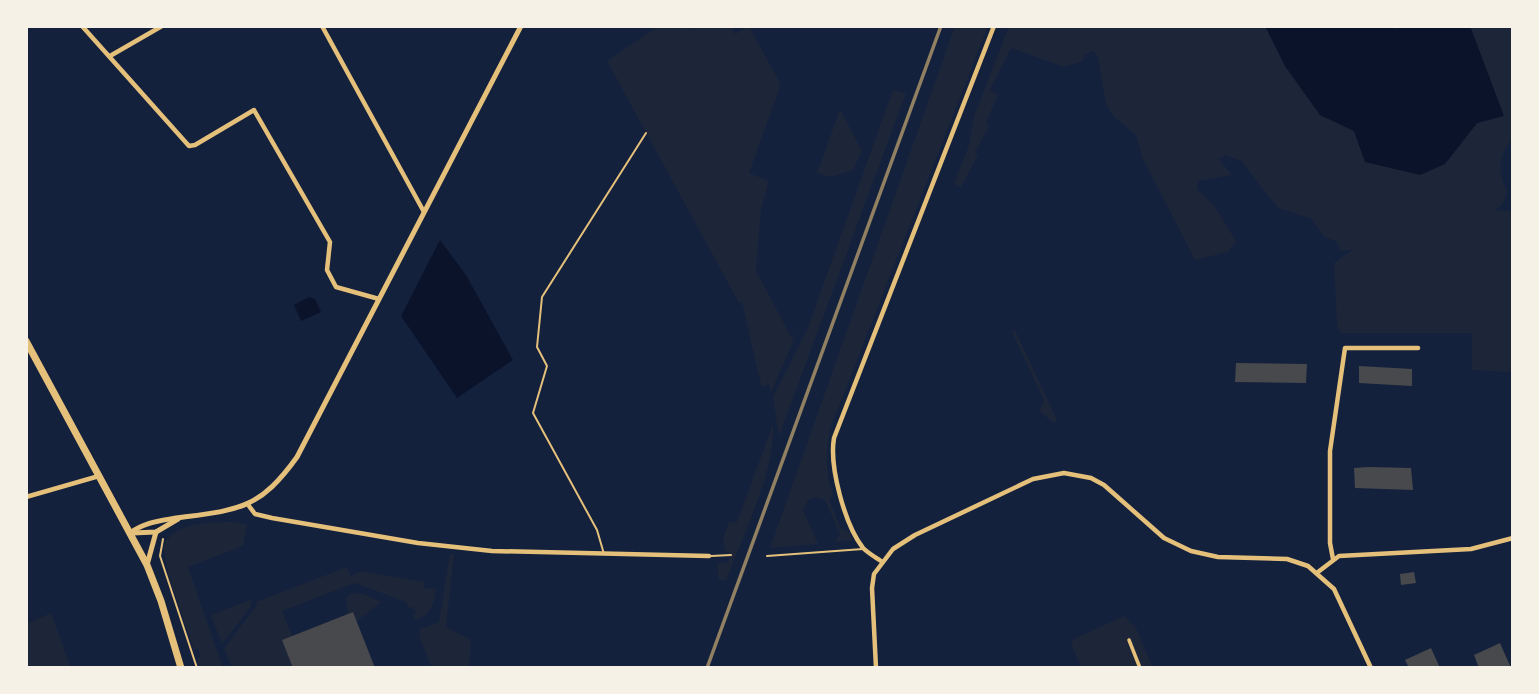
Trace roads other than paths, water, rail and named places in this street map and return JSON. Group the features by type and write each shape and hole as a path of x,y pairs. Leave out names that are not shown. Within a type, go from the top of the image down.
{"main road":[{"path":"26,341 147,565 181,668"}],"street":[{"path":"82,26 189,146 254,110 330,242 327,270 336,287 380,299"},
{"path":"110,56 162,26"},
{"path":"322,26 425,212"},
{"path":"130,533 149,522 248,506 275,484 297,457 521,26"},
{"path":"881,561 864,549 834,479 831,462 834,438 993,26"},
{"path":"1333,559 1329,543 1330,451 1345,348 1418,348"},
{"path":"876,668 871,595 874,574 881,561 893,549 915,535 1033,480 1064,473 1091,478 1104,485 1164,538 1191,551 1218,557 1287,559 1318,572 1342,604 1371,668"},
{"path":"26,497 100,476"},
{"path":"248,506 255,514 418,543 492,551 709,556"},
{"path":"130,533 156,532 181,518"},
{"path":"147,565 156,532"},
{"path":"1318,572 1333,559 1345,555 1471,549 1513,538"},
{"path":"1129,640 1140,668"}],"lane":[{"path":"604,555 597,530 533,413 547,366 537,347 536,332 542,297 646,133"},
{"path":"767,556 864,549"},
{"path":"709,556 731,555"}],"railway":[{"path":"707,668 941,26"}]}
